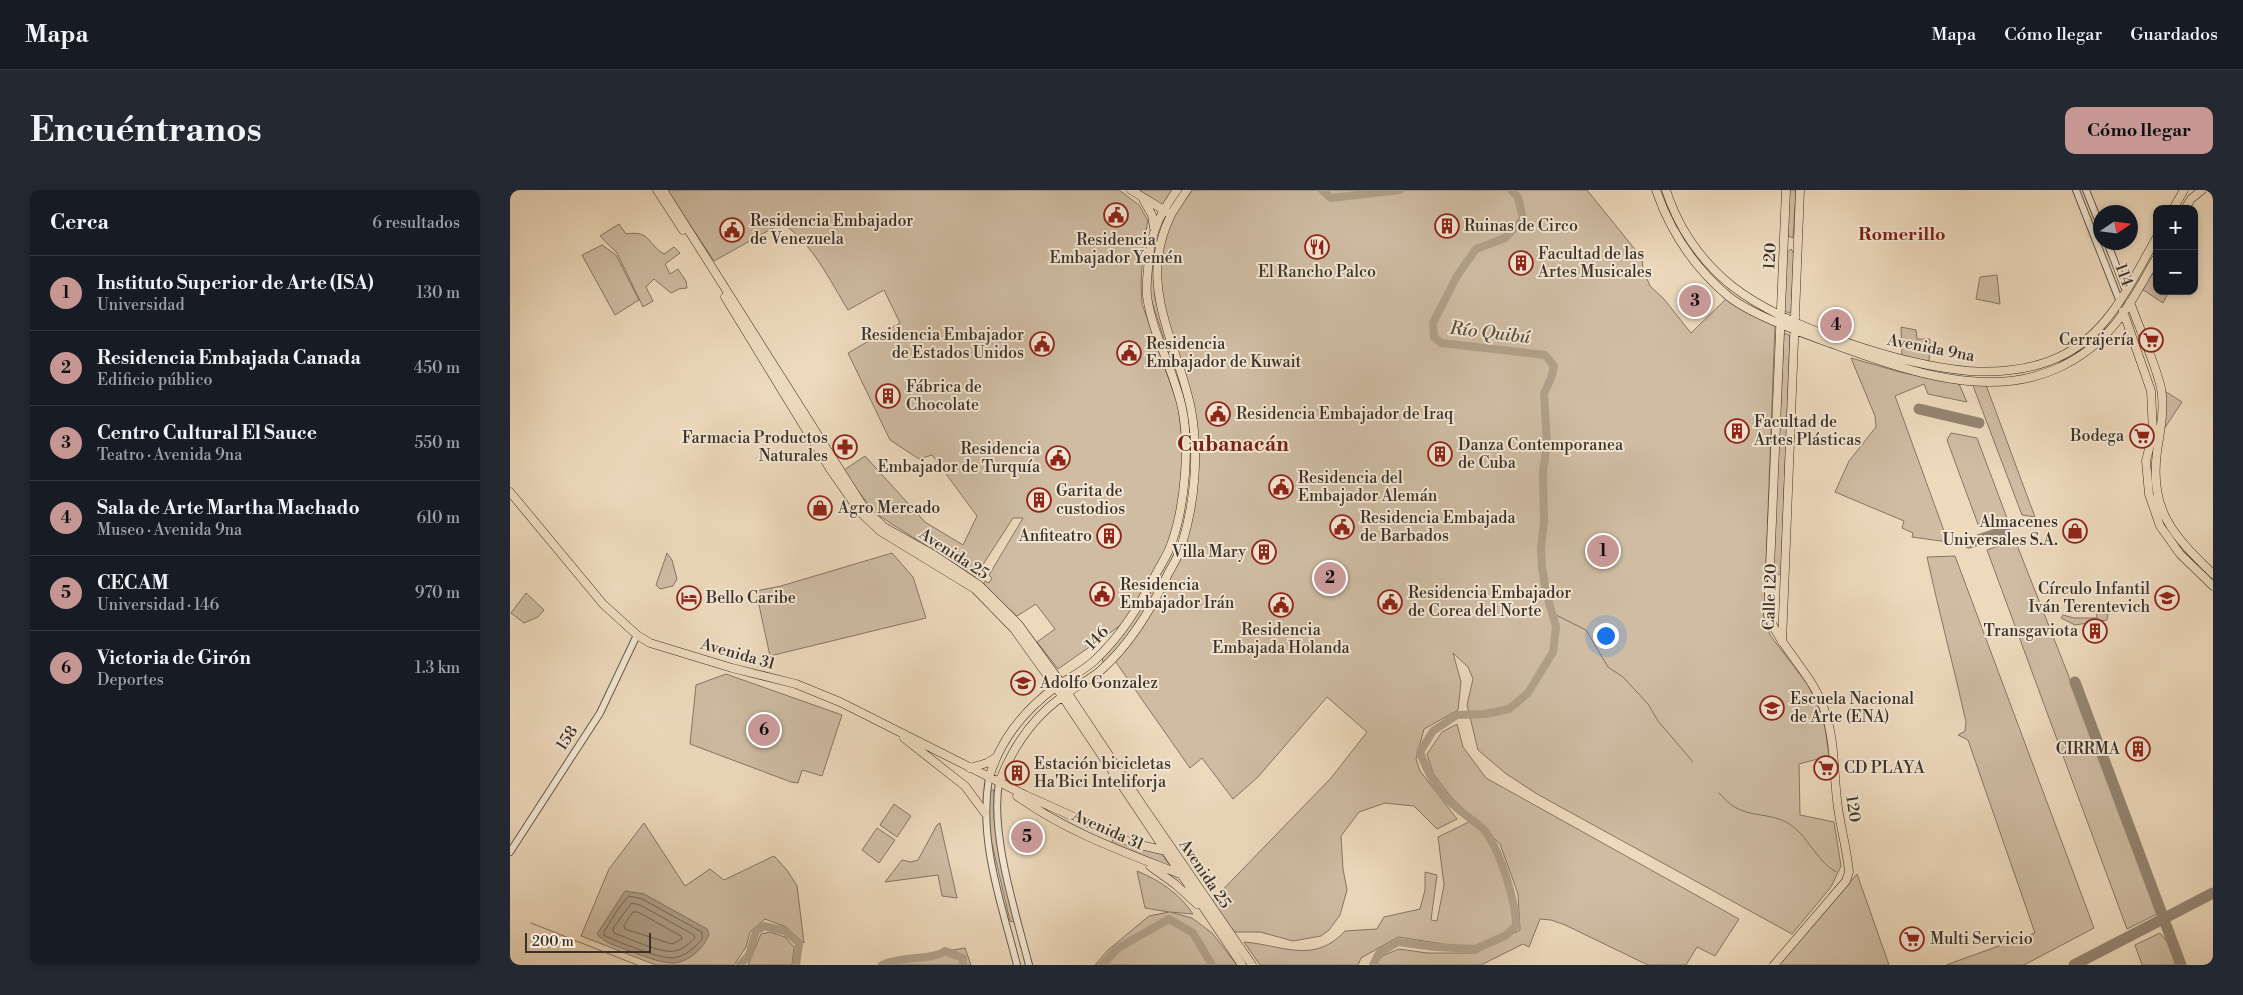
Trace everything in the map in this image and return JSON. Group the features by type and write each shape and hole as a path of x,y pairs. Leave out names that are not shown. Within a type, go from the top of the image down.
{"main road":[{"name":"Avenida 25","path":"657,190 770,369 830,469 860,512 880,531 975,589 1014,629 1065,694 1252,965"},
{"name":"Avenida 25","path":"664,190 864,508 884,527 934,555 979,585 1019,625 1058,685"},
{"path":"1131,190 1171,214"},
{"name":"146","path":"989,778 995,758 1003,742 1033,705 1058,685 1093,662 1121,632 1135,613 1172,542 1181,499 1186,456 1185,430 1181,406 1147,296 1149,248 1154,228 1163,210 1177,190"},
{"name":"146","path":"1002,784 1016,744 1044,711 1065,694 1100,671 1132,637 1156,598 1182,546 1192,497 1195,456 1190,408 1158,295 1156,274 1158,250 1171,214 1187,190"},
{"name":"Avenida 9na","path":"1656,190 1676,235 1707,275 1728,296 1793,330 1900,368 1963,380 2008,380 2044,374 2086,353 2100,342 2124,314 2153,264"},
{"name":"Avenida 9na","path":"1666,190 1683,230 1714,268 1732,286 1793,321 1832,337 1900,359 1961,370 2006,370 2041,364 2092,338 2120,302 2153,243"},
{"name":"120","path":"1780,323 1786,190"},
{"name":"120","path":"1793,321 1800,190"},
{"path":"2176,205 2185,190 2199,192"},
{"path":"2188,205 2199,192"},
{"path":"1142,198 1152,215 1154,228"},
{"path":"1149,248 1158,250"},
{"path":"2126,290 2160,388 2162,432 2155,474 2158,499 2169,525 2187,548 2213,574"},
{"name":"114","path":"2120,302 2124,314"},
{"path":"2124,314 2151,391 2153,432 2146,461 2151,502 2160,526 2180,554 2213,586"},
{"name":"Calle 120","path":"1782,642 1793,321"},
{"name":"Calle 120","path":"1780,323 1768,615 1775,632 1782,642"},
{"path":"1961,370 1963,380"},
{"path":"1186,456 1195,456"},
{"name":"Avenida 31","path":"510,492 603,604 650,643 732,668 796,684 840,702 989,778 1132,843 1165,851 1176,856"},
{"path":"1770,580 1784,580"},
{"path":"1769,597 1784,599"},
{"name":"120","path":"1774,965 1846,881 1849,872 1837,807 1834,753 1824,707 1812,682 1782,642"},
{"path":"1093,662 1099,665 1100,671"},
{"name":"Avenida 25","path":"1065,694 1180,874 1242,965"},
{"path":"1016,724 1019,734 1025,734"},
{"path":"889,726 965,786 985,813"},
{"path":"970,768 980,766 995,758"},
{"name":"Avenida 31","path":"1002,784 1020,798 1068,828 1180,874"},
{"path":"1142,860 1175,884 1196,904 1218,930"}],"street":[{"name":"114","path":"2076,190 2120,302"},
{"path":"2086,190 2093,208"},
{"name":"114","path":"2110,250 2126,290"},
{"name":"158","path":"510,852 600,713 637,634"},
{"name":"146","path":"989,778 985,813 995,876 1017,965"},
{"name":"146","path":"1002,784 996,817 1029,965"},
{"path":"1008,929 1019,926"}],"shaded area":[{"path":"667,190 1119,190 1139,205 1148,221 1143,245 1142,304 1178,405 1184,453 1180,499 1171,542 1142,597 1124,623 1058,669 1037,642 1055,629 1036,604 1017,616 983,585 985,581 989,583 992,578 989,575 1023,518 1013,518 975,577 875,513 844,470 865,456 925,522 963,545 977,516 932,455 919,459 890,440 848,353 900,323 884,290 848,310 827,274 803,241 782,223 714,261"},
{"path":"1131,190 1177,190 1163,210"},
{"path":"1187,190 1587,190 1642,258 1643,269 1650,286 1664,299 1691,333 1726,299 1775,325 1764,616 1770,635 1808,685 1825,728 1829,756 1799,764 1800,815 1834,822 1841,866 1831,887 1792,934 1537,794 1505,773 1478,750 1467,705 1473,679 1468,667 1453,653 1461,682 1458,710 1424,729 1416,759 1420,771 1457,819 1437,829 1414,806 1385,803 1359,812 1341,836 1343,869 1347,890 1340,915 1329,930 1321,936 1293,941 1260,932 1235,932 1209,904 1331,778 1367,732 1327,697 1258,777 1233,799 1202,758 1190,768 1113,658 1132,637 1182,546 1192,497 1194,429 1157,295 1164,231"},
{"path":"1789,190 1796,190 1793,238 1788,236"},
{"path":"619,224 626,234 634,233 645,236 664,254 674,247 680,253 665,264 670,274 678,269 686,281 687,288 671,293 654,279 646,287 653,301 643,307 617,253 600,236"},
{"path":"602,245 616,255 639,300 615,315 582,255"},
{"path":"1791,249 1794,254 1791,312 1789,313 1783,310 1787,252"},
{"path":"1152,253 1155,256 1155,298 1174,362 1172,364 1149,289"},
{"path":"2148,272 2153,275 2153,295 2167,295 2163,303 2139,287"},
{"path":"1997,275 2000,304 1976,299 1980,277"},
{"path":"1901,327 1916,330 1917,339 1930,339 1929,362 1902,356"},
{"path":"1784,333 1789,335 1790,338 1781,574 1778,575 1773,571"},
{"path":"1851,358 1900,372 1959,384 1967,402 1928,394 1924,384 1895,396 1948,542 1912,537 1913,533 1902,528 1904,521 1835,492 1849,461 1876,427 1875,416"},
{"path":"1972,383 1986,385 2035,517 2022,515"},
{"path":"2160,388 2182,402 2162,432"},
{"path":"1951,433 1977,438 2007,518 1979,527 1947,440"},
{"path":"2015,540 2099,753 2157,914 2127,929 1987,550"},
{"path":"1171,550 1175,550 1175,553 1144,612 1124,643 1103,662 1102,658 1124,633 1141,607 1157,580"},
{"path":"667,553 672,560 677,579 673,586 660,589 656,585"},
{"path":"892,553 913,577 926,618 770,656 756,591 781,586"},
{"path":"1955,556 2094,928 2024,965 1946,965 2035,933 1968,740 1958,735 1965,731 1966,722 1927,557"},
{"path":"526,593 544,610 538,617 524,623 511,613"},
{"path":"2096,609 2108,614 2107,620 2075,625 2061,618 2063,615 2074,618 2097,618"},
{"path":"726,674 842,715 822,776 802,770 798,783 791,782 690,744 696,685"},
{"path":"1457,724 1463,747 1486,778 1739,919 1715,956 1697,947 1686,965 1648,965 1565,925 1551,920 1540,919 1529,947 1523,944 1481,965 1376,965 1382,956 1399,949 1427,953 1476,953 1520,930 1518,894 1500,844 1450,796 1433,773 1427,754 1442,732"},
{"path":"990,790 994,790 994,818 1014,922 1010,921 989,831"},
{"path":"894,804 911,816 897,837 880,825"},
{"path":"1469,822 1480,827 1492,840 1507,877 1516,926 1505,936 1475,949 1398,937 1361,958 1358,965 1260,965 1244,942 1284,949 1309,950 1333,941 1345,931 1377,929 1384,917 1420,909 1425,890 1425,872 1437,875 1431,920 1437,921 1444,885 1438,837"},
{"path":"644,823 685,886 710,869 724,880 774,856 787,870 797,886 804,943 786,927 765,919 750,932 746,947 734,965 656,965 581,936 609,869"},
{"path":"940,823 957,898 942,896 938,875 885,882 902,860 911,862 918,860 937,825"},
{"path":"877,828 895,840 879,863 862,850"},
{"path":"1113,839 1162,854 1171,867 1111,844"},
{"path":"1137,871 1161,883 1182,900 1193,914 1170,912 1192,918 1212,933 1237,965 1095,965 1108,950 1149,916 1169,912 1145,908"},
{"path":"1857,874 1889,965 1777,965"},
{"path":"770,932 785,937 794,947 792,965 748,965 761,934"},
{"path":"2160,933 2169,944 2178,965 2142,965 2135,945"},
{"path":"944,948 953,950 965,948 971,965 893,965 917,955 935,953"}],"water":[{"path":"625,891 644,894 707,929 709,934 707,939 695,954 684,960 672,963 649,958 604,940 597,934"}],"waterway":[{"name":"Río Quibú","path":"1322,190 1331,198 1400,190"},
{"name":"Río Quibú","path":"1373,965 1379,953 1398,942 1435,947 1475,949 1505,936 1516,926 1510,890 1491,840 1482,828 1451,803 1440,790 1427,769 1420,752 1433,731 1457,715 1485,714 1509,709 1528,693 1553,652 1556,627 1546,592 1541,548 1544,521 1543,471 1547,444 1544,394 1554,366 1545,355 1441,343 1434,337 1433,323 1457,276 1476,249 1505,238 1523,219 1518,197 1511,190"},
{"path":"1552,613 1586,630 1608,667 1623,677 1648,704 1658,721 1693,762"},
{"path":"1719,793 1729,803 1739,809 1788,823 1801,834 1823,861 1836,872"},
{"name":"Río Quibú","path":"1102,965 1118,948 1169,919 1193,933 1212,965"},
{"path":"531,923 637,965"},
{"name":"Río Quibú","path":"740,965 749,955 756,931 764,926 785,931 799,943 796,965"},
{"name":"Río Quibú","path":"882,965 899,960 932,956 945,951 963,958 963,965"}],"taxiway":[{"path":"1919,409 1979,423"},
{"path":"1969,543 2005,531"},
{"path":"2075,682 2181,965"},
{"path":"2074,965 2213,893"}],"place":[{"name":"Residencia Embajador Yemén","path":"1116,215"},
{"name":"Ruinas de Circo","path":"1447,226"},
{"name":"Residencia Embajador de Venezuela","path":"732,230"},
{"name":"El Rancho Palco","path":"1317,247"},
{"name":"Facultad de las Artes Musicales","path":"1521,263"},
{"name":"Centro Cultural El Sauce","path":"1695,301"},
{"name":"Sala de Arte Martha Machado","path":"1836,325"},
{"name":"Cerrajería","path":"2151,340"},
{"name":"Residencia Embajador de Estados Unidos","path":"1042,344"},
{"name":"Residencia Embajador de Kuwait","path":"1129,353"},
{"name":"Fábrica de Chocolate","path":"888,396"},
{"name":"Residencia Embajador de Iraq","path":"1218,414"},
{"name":"Facultad de Artes Plásticas","path":"1737,431"},
{"name":"Bodega","path":"2142,436"},
{"name":"Farmacia Productos Naturales","path":"845,447"},
{"name":"Danza Contemporanea de Cuba","path":"1440,454"},
{"name":"Residencia Embajador de Turquía","path":"1058,458"},
{"name":"Residencia del Embajador Alemán","path":"1281,487"},
{"name":"Garita de custodios","path":"1039,500"},
{"name":"Agro Mercado","path":"820,508"},
{"name":"Residencia Embajada de Barbados","path":"1342,527"},
{"name":"Almacenes Universales S.A.","path":"2075,531"},
{"name":"Anfiteatro","path":"1109,536"},
{"name":"Instituto Superior de Arte (ISA)","path":"1603,551"},
{"name":"Villa Mary","path":"1264,552"},
{"name":"Residencia Embajada Canada","path":"1330,578"},
{"name":"Residencia Embajador Irán","path":"1102,594"},
{"name":"Bello Caribe","path":"689,598"},
{"name":"Círculo Infantil Iván Terentevich","path":"2167,598"},
{"name":"Residencia Embajador de Corea del Norte","path":"1390,602"},
{"name":"Residencia Embajada Holanda","path":"1281,605"},
{"name":"Transgaviota","path":"2095,631"},
{"name":"Adolfo Gonzalez","path":"1023,683"},
{"name":"Escuela Nacional de Arte (ENA)","path":"1772,708"},
{"name":"Victoria de Girón","path":"764,730"},
{"name":"CIRRMA","path":"2138,749"},
{"name":"CD PLAYA","path":"1826,768"},
{"name":"Estación bicicletas Ha'Bici Inteliforja","path":"1017,773"},
{"name":"CECAM","path":"1027,837"},
{"name":"Multi Servicio","path":"1912,939"}],"district":[{"name":"Romerillo","path":"1902,234"},
{"name":"Cubanacán","path":"1233,445"}]}
